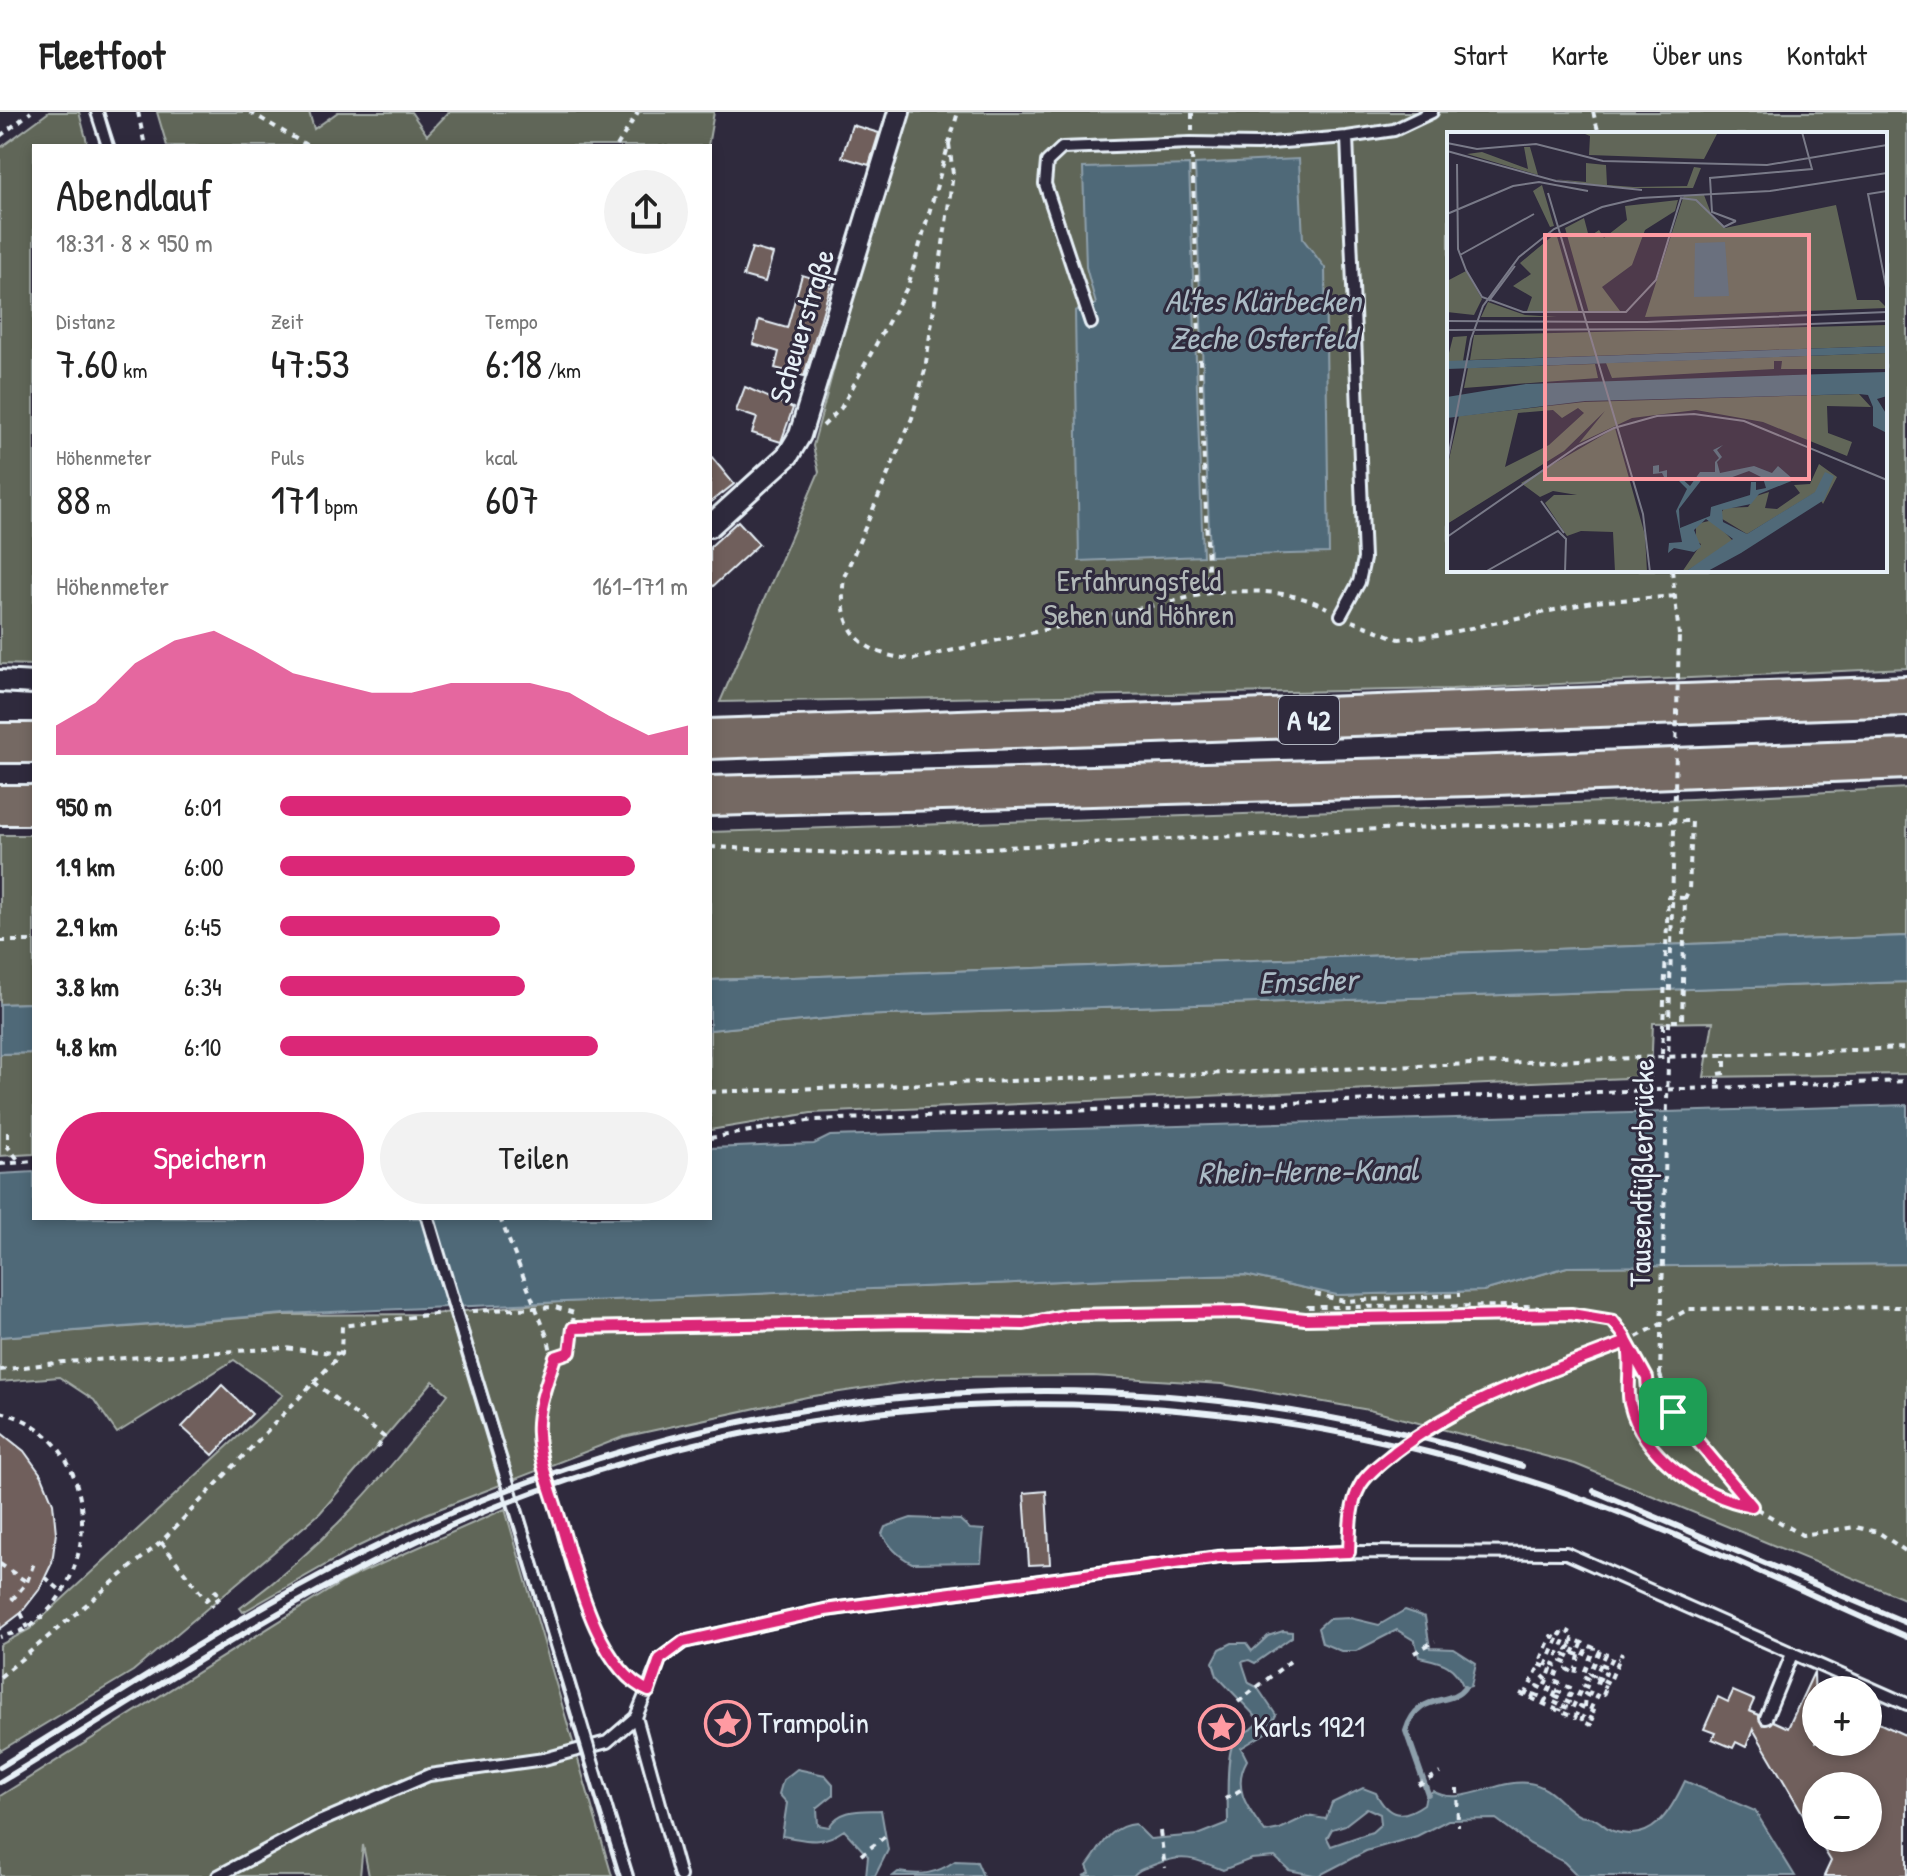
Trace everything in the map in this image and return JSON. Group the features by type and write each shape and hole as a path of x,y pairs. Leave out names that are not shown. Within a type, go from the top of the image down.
{"highway":[{"name":"A 42","path":"712,739 1907,696"},
{"path":"0,743 32,743"},
{"name":"A 42","path":"712,796 1471,776 1907,759"},
{"path":"0,805 32,805"}],"street":[{"name":"Scheuerstraße","path":"712,524 788,455 800,435 899,112"},
{"path":"0,681 32,683"}],"lane":[{"path":"97,112 107,144"},
{"path":"1091,323 1045,184 1047,162 1062,148 1257,144 1347,137 1394,130 1432,112"},
{"path":"1341,615 1359,582 1364,559 1347,137"},
{"path":"429,1220 627,1876"},
{"path":"218,1876 319,1822 429,1775 544,1759 607,1742 636,1717 660,1659 683,1642 825,1610 1219,1557 1349,1552 1566,1553 1907,1704"},
{"path":"1766,1718 1792,1654"},
{"path":"636,1717 680,1876"}],"path":[{"path":"0,136 31,112"},
{"path":"138,112 145,144"},
{"path":"250,112 305,144"},
{"path":"618,144 638,112"},
{"path":"800,435 816,431 841,408 890,322 922,246 958,112"},
{"path":"1192,112 1192,122"},
{"path":"1593,112 1598,132"},
{"path":"949,144 953,174 925,370 912,418 844,577 841,603 846,622 869,648 894,658 914,659 1209,593 1253,590 1286,594 1318,604 1370,630 1399,639 1438,635 1592,602 1677,596"},
{"path":"1193,161 1209,593"},
{"name":"Tausendfüßlerbrücke","path":"1672,572 1679,635 1660,1375 1673,1412"},
{"path":"712,847 860,854 1401,828 1692,821 1689,890 1685,898 1682,1021 1668,1021"},
{"path":"1662,1054 1668,897 1685,898"},
{"path":"0,941 32,941"},
{"path":"712,1092 1301,1072 1662,1054 1907,1048"},
{"path":"1718,1085 1718,1074 1725,1073 1725,1052"},
{"path":"712,1138 813,1120 1718,1085 1907,1081"},
{"path":"8,1132 8,1147 20,1162"},
{"path":"0,1164 32,1161"},
{"path":"501,1220 555,1357 537,1432 542,1461 585,1602 607,1648 635,1685 649,1691"},
{"path":"1315,1294 1344,1304 1527,1306 1613,1321 1647,1378 1648,1391 1661,1417 1673,1412 1752,1506 1802,1535 1855,1527 1878,1532 1907,1552"},
{"path":"1305,1319 1308,1307 1460,1295"},
{"path":"1349,1552 1351,1517 1360,1486 1382,1463 1434,1423 1510,1386 1627,1342 1689,1309 1907,1307"},
{"path":"573,1328 914,1322 1024,1324 1068,1315 1243,1312 1305,1319 1571,1314"},
{"path":"555,1357 570,1352 574,1313"},
{"path":"0,1677 161,1542 341,1354 340,1331"},
{"path":"1627,1342 1630,1405 1651,1449 1700,1484 1734,1503 1752,1506"},
{"path":"0,1370 64,1362 284,1348 341,1354"},
{"path":"314,1382 384,1437 378,1447 380,1450"},
{"path":"0,1412 22,1417 49,1434 69,1463 80,1495 82,1534 73,1572 61,1591 28,1628 0,1637"},
{"path":"161,1542 206,1600 216,1591 221,1597 211,1604 213,1607"},
{"path":"12,1600 27,1582 35,1560"},
{"path":"0,1564 27,1582"},
{"path":"45,1577 61,1591"},
{"path":"21,1613 28,1628"},
{"path":"1533,1696 1537,1686 1543,1689 1547,1680 1551,1669 1545,1667 1561,1633 1567,1636 1570,1630"},
{"path":"1591,1654 1586,1651 1583,1657 1568,1650 1573,1639 1594,1648 1583,1676 1602,1681"},
{"path":"1414,1653 1435,1641"},
{"path":"1555,1693 1570,1696 1573,1689 1554,1681 1559,1667 1554,1664 1564,1642 1571,1645"},
{"path":"1576,1654 1575,1674 1567,1669 1569,1664 1562,1661 1565,1655 1571,1658 1576,1654 1583,1643"},
{"path":"1590,1710 1606,1673 1598,1670 1606,1654 1600,1651 1590,1673 1602,1681"},
{"path":"1602,1681 1622,1653"},
{"path":"1601,1663 1608,1667 1613,1657 1619,1659"},
{"path":"1238,1702 1293,1659"},
{"path":"1547,1680 1537,1670 1522,1694 1572,1709 1586,1678"},
{"path":"1583,1685 1592,1689 1589,1696"},
{"path":"1548,1692 1550,1688 1574,1705"},
{"path":"1555,1693 1552,1701 1575,1718 1580,1706 1596,1713 1593,1719 1584,1715 1581,1721 1591,1725 1588,1731"},
{"path":"1584,1707 1587,1702 1583,1700 1585,1694 1596,1702"},
{"path":"1418,1785 1440,1773"},
{"path":"1457,1788 1458,1826"},
{"path":"1225,1799 1242,1789"},
{"path":"1160,1831 1165,1868"},
{"path":"861,1855 887,1835"}],"green space":[{"path":"49,112 79,112 87,144 32,144 32,665 0,664 0,148"},
{"path":"157,112 309,112 314,129 338,112 411,112 427,135 449,112 714,112 708,144 166,144"},
{"name":"Erfahrungsfeld Sehen und Höhren","path":"909,112 1907,112 1907,668 1452,689 720,702 819,472 813,446 863,260"},
{"path":"1907,788 1907,936 712,980 712,832 1692,799"},
{"path":"0,835 32,835 32,1003 0,1004"},
{"path":"1907,982 1907,1074 1704,1077 1713,1022 1653,1023 1651,1077 811,1113 712,1130 712,1030 853,1016"},
{"path":"32,1053 32,1154 0,1156 0,1054"},
{"path":"1907,1264 1907,1600 1575,1464 1369,1410 1222,1384 1093,1376 938,1377 807,1397 623,1437 426,1514 357,1547 243,1612 240,1608 326,1535 402,1453 448,1394 433,1381 320,1513 133,1671 0,1751 0,1645 30,1629 283,1395 234,1360 117,1433 94,1400 59,1377 0,1382 0,1337 282,1315 432,1314 558,1302 1132,1278 1245,1275 1337,1295 1483,1291 1567,1267"},
{"path":"505,1509 612,1876 369,1876 363,1845 360,1876 0,1876 0,1796 347,1579"}],"water":[{"name":"Altes Klärbecken Zeche Osterfeld","path":"1299,159 1303,239 1325,268 1329,553 1210,556 1195,164"},
{"name":"Altes Klärbecken Zeche Osterfeld","path":"1189,165 1203,556 1079,561 1075,311 1096,304 1086,267 1083,168"},
{"name":"Emscher","path":"1907,936 1907,982 853,1016 712,1030 712,980"},
{"path":"32,1003 32,1053 0,1054 0,1004"},
{"name":"Rhein-Herne-Kanal","path":"1907,1105 1907,1264 1567,1267 1483,1291 1337,1295 1245,1275 1132,1278 284,1314 0,1337 0,1174 32,1172 32,1220 712,1220 712,1148 814,1144 830,1136"},
{"path":"911,1518 960,1520 970,1529 984,1530 981,1562 912,1563 907,1560 895,1551 882,1534 885,1527"},
{"path":"1405,1610 1425,1617 1430,1648 1454,1649 1476,1663 1471,1686 1464,1688 1447,1665 1419,1657 1415,1641 1397,1630 1356,1651 1341,1651 1322,1643 1318,1628 1328,1619 1350,1618 1379,1625"},
{"path":"1283,1631 1292,1632 1292,1637 1255,1663 1249,1660 1242,1662 1249,1683 1257,1687 1276,1715 1267,1732 1241,1748 1247,1760 1242,1770 1241,1789 1265,1832 1280,1829 1307,1816 1326,1819 1332,1803 1363,1788 1376,1793 1391,1811 1403,1814 1424,1804 1426,1796 1433,1791 1444,1795 1467,1795 1505,1785 1529,1783 1544,1788 1574,1812 1595,1819 1613,1831 1639,1833 1649,1829 1666,1814 1685,1781 1755,1811 1795,1876 1578,1876 1564,1862 1530,1844 1496,1819 1448,1820 1417,1836 1366,1851 1318,1876 1289,1870 1275,1857 1251,1859 1223,1870 1182,1858 1143,1868 1133,1876 1083,1876 1090,1873 1087,1866 1112,1833 1126,1826 1135,1824 1150,1839 1198,1835 1228,1823 1232,1746 1238,1737 1260,1721 1217,1676 1213,1662 1220,1649 1232,1643 1246,1643 1252,1651 1268,1636","holes":["1367,1808 1380,1814 1381,1824 1372,1832 1331,1846 1327,1838 1332,1829 1345,1825"]},
{"path":"797,1769 825,1775 833,1784 833,1795 817,1808 818,1825 829,1827 839,1816 852,1812 881,1810 888,1850 875,1876 866,1876 868,1856 844,1830 821,1840 782,1836 787,1803 779,1794 783,1780"},
{"path":"955,1861 977,1862 983,1876 893,1876 898,1872 928,1873"}],"building":[{"path":"852,125 879,133 869,165 842,157"},
{"path":"752,248 773,254 765,282 743,276"},
{"path":"802,275 831,284 804,376 775,368 779,352 753,344 759,320 787,328"},
{"path":"745,387 793,408 781,442 752,433 757,418 736,411"},
{"path":"712,457 734,484 712,501"},
{"path":"738,521 759,544 712,587 712,545"},
{"path":"222,1385 252,1414 213,1455 182,1427"},
{"path":"0,1432 24,1451 42,1476 53,1503 56,1533 52,1563 39,1590 21,1613 0,1629"},
{"path":"1046,1491 1050,1564 1029,1565 1024,1493"},
{"path":"1733,1691 1754,1700 1749,1711 1759,1715 1762,1725 1773,1721 1788,1728 1802,1698 1802,1756 1882,1756 1882,1724 1907,1736 1907,1876 1824,1876 1831,1861 1826,1852 1882,1852 1882,1772 1802,1772 1802,1812 1753,1729 1746,1747 1736,1742 1733,1748 1712,1739 1715,1733 1704,1729 1718,1697 1728,1702"}],"waterway":[{"path":"1428,1794 1406,1731 1418,1710 1458,1694 1464,1688"}],"tram line":[{"path":"103,112 112,144"},
{"path":"421,1220 618,1876"},
{"path":"435,1220 633,1876"}],"railway":[{"path":"0,1767 211,1637 373,1548 429,1522 562,1470 696,1432 833,1406 970,1393 1108,1392 1247,1404 1385,1429 1522,1466"},
{"path":"0,1782 307,1598 434,1533 500,1505 625,1463 752,1432 882,1413 1012,1404 1143,1408 1274,1421 1403,1446 1530,1481 1626,1515 1907,1637"},
{"path":"1594,1491 1907,1623"}],"place":[{"name":"Trampolin","path":"727,1723"},
{"name":"Karls 1921","path":"1222,1727"}],"route":[{"path":"1673,1412 1661,1417 1648,1391 1647,1378 1627,1342 1510,1386 1434,1423 1382,1463 1360,1486 1351,1517 1349,1552 1219,1557 825,1610 683,1642 660,1659 649,1691 635,1685 607,1648 585,1602 542,1461 537,1432 555,1357 570,1352 573,1328 914,1322 1024,1324 1068,1315 1243,1312 1305,1319 1571,1314 1613,1321 1627,1342 1630,1405 1651,1449 1700,1484 1734,1503 1752,1506 1673,1412"}]}
